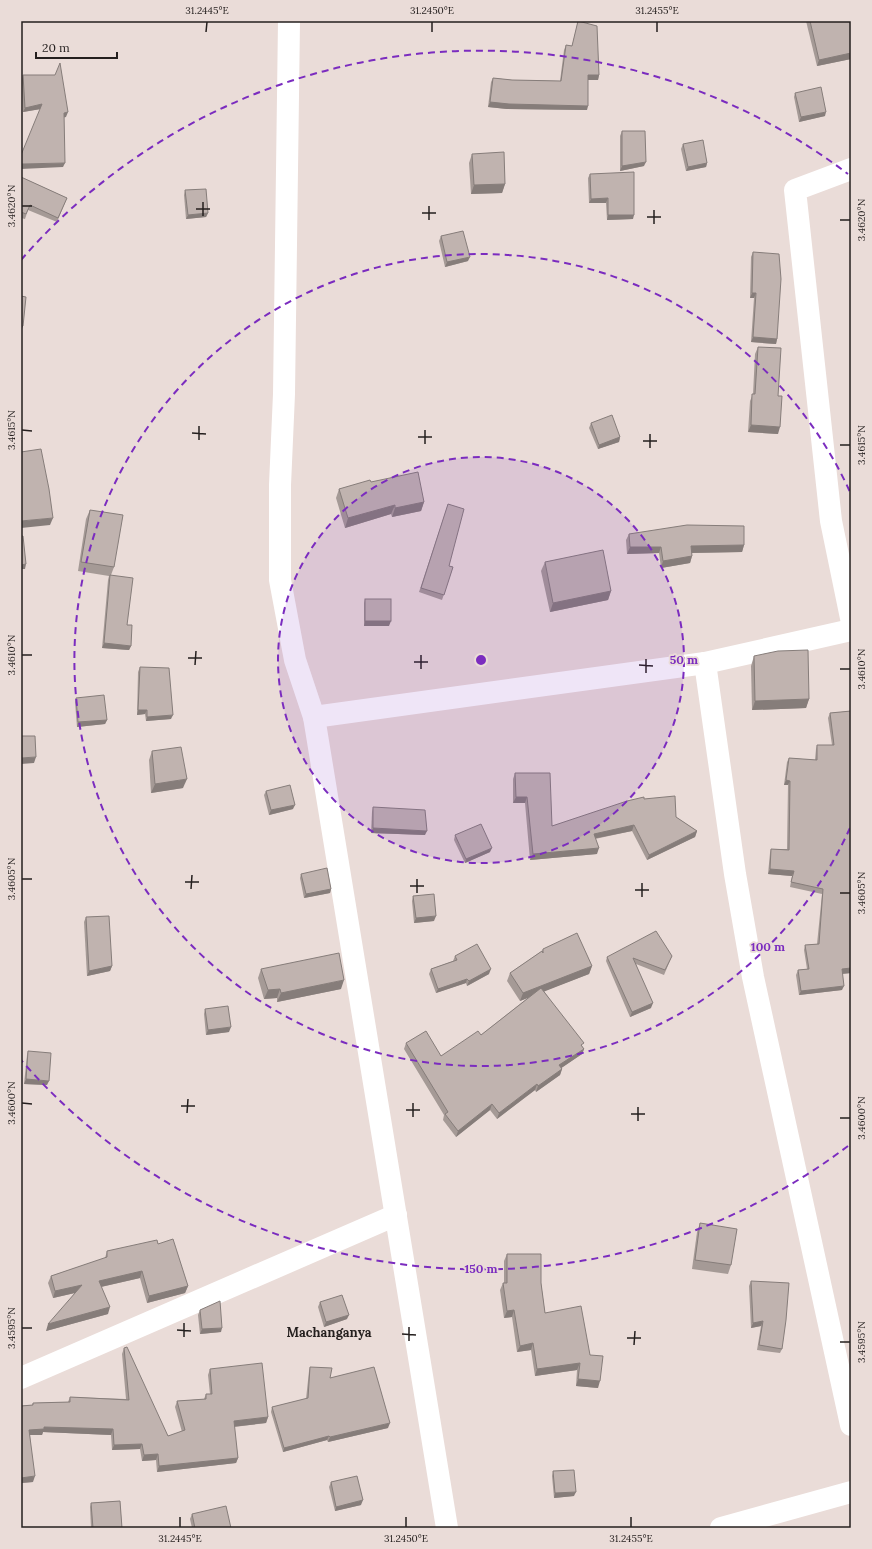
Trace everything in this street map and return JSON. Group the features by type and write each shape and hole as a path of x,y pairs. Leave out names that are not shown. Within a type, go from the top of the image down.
{"street":[{"path":"289,21 284,394 280,485 280,580 295,660 314,717 447,1528"},
{"path":"851,169 795,190 831,521 851,618"},
{"path":"314,717 705,663 851,630"},
{"path":"705,663 735,874 753,977 851,1425"},
{"path":"21,1378 396,1215"},
{"path":"721,1528 851,1492"}],"building":[{"path":"578,21 597,26 599,75 588,75 588,106 509,104 490,102 493,78 561,81 566,45 572,46"},
{"path":"810,21 850,21 851,53 819,60"},
{"path":"60,63 68,112 64,113 65,163 21,164 21,155 42,104 25,108 23,75 55,75"},
{"path":"821,87 826,112 801,117 795,93"},
{"path":"622,131 645,131 646,162 622,166"},
{"path":"703,140 707,163 688,167 683,144"},
{"path":"504,152 505,184 474,185 472,154"},
{"path":"634,172 634,215 608,215 608,198 591,199 590,174"},
{"path":"21,177 67,198 58,218 30,205 26,214 21,212"},
{"path":"206,189 208,213 188,215 185,190"},
{"path":"463,231 470,257 447,262 441,236"},
{"path":"753,252 779,254 781,279 777,339 753,337 756,293 752,293"},
{"path":"21,296 26,297 23,326 21,326"},
{"path":"758,347 781,348 778,396 782,396 780,427 751,425 752,394 755,394"},
{"path":"612,415 620,437 599,445 591,423"},
{"path":"41,449 53,518 21,521 21,452"},
{"path":"418,472 424,502 395,508 395,505 348,518 339,489 370,480 371,482"},
{"path":"448,504 464,509 449,566 453,567 444,595 421,588"},
{"path":"90,510 123,515 114,567 81,562"},
{"path":"687,525 744,526 744,545 691,546 692,556 663,561 661,547 630,547 629,534"},
{"path":"21,536 23,536 26,564 21,565"},
{"path":"603,550 611,591 553,603 545,562"},
{"path":"110,575 133,578 127,625 132,625 131,646 104,643"},
{"path":"365,599 391,599 391,621 365,621"},
{"path":"808,650 809,699 755,701 754,656 778,651"},
{"path":"140,667 169,668 173,715 147,717 147,710 138,710"},
{"path":"104,695 107,720 78,722 76,698"},
{"path":"851,711 851,968 842,969 844,986 801,991 798,970 809,969 805,945 819,944 823,889 791,882 794,871 770,869 771,849 789,850 790,781 786,780 789,758 817,760 817,745 834,745 830,713"},
{"path":"21,736 35,736 36,757 21,758"},
{"path":"181,747 187,779 155,784 152,751"},
{"path":"515,773 550,773 552,826 627,801 644,797 644,799 675,796 676,817 697,831 649,855 634,825 594,834 599,848 533,854 527,797 516,797"},
{"path":"290,785 295,805 271,810 266,791"},
{"path":"373,807 425,810 427,831 373,828"},
{"path":"481,824 492,848 466,859 455,835"},
{"path":"327,868 331,889 306,894 301,874"},
{"path":"434,894 436,916 416,918 413,896"},
{"path":"109,916 112,966 89,971 86,917"},
{"path":"656,931 672,956 665,970 633,958 653,1003 632,1012 607,957"},
{"path":"577,933 592,966 523,993 510,973 542,951 543,953 543,949"},
{"path":"477,944 491,969 469,981 467,979 438,989 431,969 457,960 455,956"},
{"path":"339,953 344,980 281,993 280,989 268,990 261,969"},
{"path":"541,988 584,1043 581,1045 584,1049 559,1065 562,1069 538,1086 537,1084 499,1113 492,1104 458,1131 445,1114 448,1112 406,1043 426,1031 441,1056 478,1031 481,1035"},
{"path":"228,1006 231,1027 208,1030 205,1009"},
{"path":"28,1051 51,1053 49,1081 26,1079"},
{"path":"700,1223 737,1229 731,1265 695,1260"},
{"path":"173,1239 188,1286 149,1296 142,1271 99,1281 110,1307 48,1324 82,1285 55,1291 51,1276 107,1257 107,1251 157,1240 158,1244"},
{"path":"507,1254 541,1254 541,1283 545,1313 581,1306 590,1355 603,1356 600,1381 578,1379 580,1363 537,1369 533,1343 520,1346 514,1310 507,1311 503,1283 507,1283"},
{"path":"751,1281 789,1283 782,1349 759,1345 763,1321 753,1323"},
{"path":"342,1295 349,1315 326,1322 320,1302"},
{"path":"220,1301 222,1328 202,1329 200,1310"},
{"path":"127,1347 168,1436 185,1430 177,1401 206,1399 206,1394 212,1394 210,1369 262,1363 268,1417 234,1421 238,1458 159,1466 158,1454 144,1455 142,1444 114,1445 113,1429 44,1427 44,1429 29,1430 35,1476 21,1478 21,1406 33,1405 33,1403 70,1402 70,1397 129,1400 124,1348"},
{"path":"310,1367 332,1368 330,1378 374,1367 390,1423 329,1436 284,1448 272,1407 308,1398"},
{"path":"574,1470 576,1492 555,1493 553,1471"},
{"path":"357,1476 363,1500 336,1507 331,1482"},
{"path":"120,1501 122,1528 93,1528 91,1503"},
{"path":"226,1506 231,1528 195,1528 192,1514"}],"district":[{"name":"Machanganya","path":"329,1332"}]}
